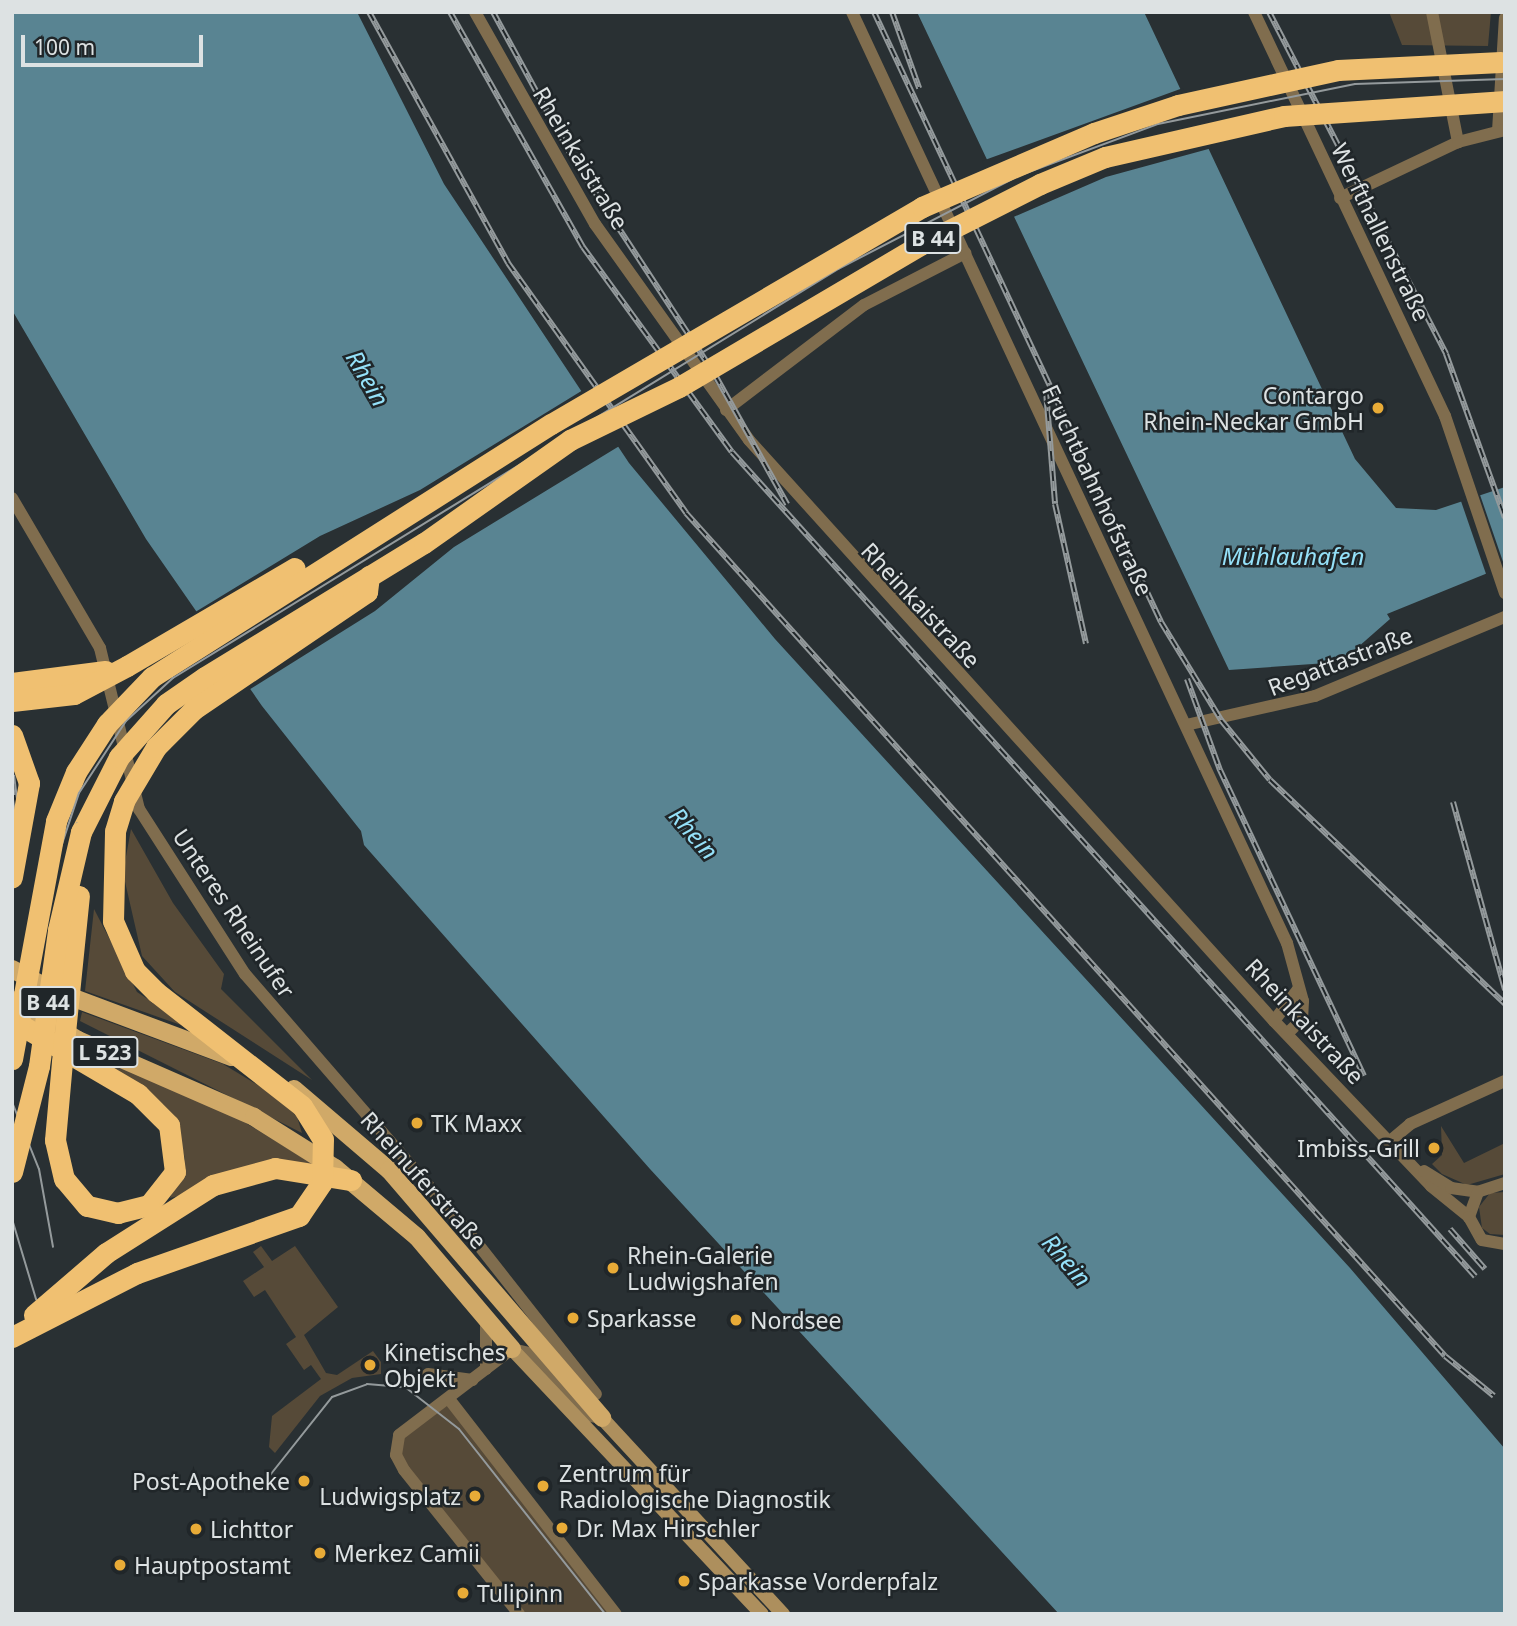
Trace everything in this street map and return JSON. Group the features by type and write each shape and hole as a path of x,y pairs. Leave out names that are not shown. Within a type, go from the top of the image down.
{"highway":[{"name":"B 44","path":"12,1059 48,846 93,742 164,668 864,239 1035,156 1178,105 1338,70 1505,62"},
{"name":"B 44","path":"12,1172 39,1066 58,930 81,832 100,786 134,737 205,677 369,576 570,440 679,387 920,245 1040,184 1141,147 1284,116 1505,101"},
{"path":"12,701 74,694 127,666 342,540 397,523"},
{"path":"12,1336 137,1273 299,1216 322,1182 323,1139 310,1114 243,1061 216,1034 156,992 121,946 110,900 116,831 136,775 194,709 367,592 369,576"},
{"path":"12,683 127,666"},
{"path":"12,735 29,783 12,877"},
{"name":"B 44","path":"12,1020 138,1094 169,1125 177,1158 161,1195 118,1213 75,1196 59,1165 56,1129 84,867 81,832"},
{"path":"12,1336 106,1253 213,1185 275,1168 351,1180"}],"main road":[{"name":"Rheinuferstraße","path":"12,969 47,988 243,1061 345,1128 441,1231 771,1611"},
{"name":"Rheinuferstraße","path":"12,1000 78,1040 254,1117 351,1180 417,1237 512,1349 771,1611"}],"street":[{"name":"Rheinkaistraße","path":"475,12 595,224 726,410 816,521 1287,1034 1390,1141 1469,1217 1473,1230 1499,1245"},
{"name":"Fruchtbahnhofstraße","path":"852,12 1287,943 1299,988 1302,1020 1287,1034"},
{"name":"Werfthallenstraße","path":"1254,12 1340,198 1430,382 1504,590"},
{"path":"1432,12 1458,142"},
{"path":"1340,198 1458,142 1501,131 1505,18"},
{"path":"726,410 864,305 965,253"},
{"name":"Unteres Rheinufer","path":"12,498 100,648 139,809 245,974 466,1229 596,1394"},
{"name":"Regattastraße","path":"1186,725 1315,696 1505,617"},
{"path":"1274,1020 1299,988"},
{"path":"1390,1141 1410,1124 1505,1081"},
{"name":"Rheinkaistraße","path":"1415,1166 1451,1188 1478,1192"},
{"path":"1469,1217 1478,1192 1505,1183"},
{"path":"1499,1245 1505,1258"},
{"path":"486,1317 486,1369"},
{"path":"512,1349 399,1435 396,1455 519,1614"},
{"name":"Rheinuferstraße","path":"512,1349 529,1353 586,1415 602,1418"},
{"path":"428,1374 473,1380"},
{"path":"449,1399 616,1614"}],"shaded area":[{"path":"1389,12 1491,12 1488,46 1402,45"},
{"path":"131,829 173,903 224,974 221,989 312,1080 175,992 142,956 123,873"},
{"path":"94,909 137,992 195,1030 85,991"},
{"path":"82,1012 223,1064 294,1107 302,1133 80,1021"},
{"path":"83,1050 236,1117 313,1164 170,1198 185,1159 175,1120"},
{"path":"1441,1126 1464,1163 1505,1143 1505,1174 1467,1185 1442,1174 1432,1164 1442,1155"},
{"path":"1505,1192 1505,1235 1490,1234 1482,1228 1479,1207 1490,1193"},
{"path":"261,1246 272,1261 295,1246 338,1307 304,1335 326,1373 337,1375 373,1351 381,1362 381,1374 352,1378 320,1396 275,1453 269,1447 272,1416 321,1379 311,1365 304,1370 286,1344 296,1337 265,1290 254,1297 243,1281 264,1267 253,1252"},
{"name":"Ludwigsplatz","path":"449,1399 616,1614 519,1614 404,1470 399,1435"}],"water":[{"name":"Rhein","path":"12,12 357,12 444,184 629,463 775,639 1350,1268 1505,1449 1505,1614 1059,1614 650,1169 364,845 361,831 262,706 146,539 12,310"},
{"name":"Mühlauhafen","path":"917,12 1144,12 1355,459 1396,508 1436,510 1505,487 1505,566 1387,614 1390,619 1341,662 1229,670"}],"pier":[{"path":"1183,88 1212,148 1106,177 1009,219 982,161"},
{"path":"583,390 621,445 454,547 375,611 247,691 192,614 320,536 420,490"},
{"path":"1479,492 1505,568 1486,574 1460,499"}],"tram line":[{"path":"43,939 58,856 79,793 126,721 173,678 838,269 1018,176 1158,124 1355,84 1505,79"},
{"path":"54,939 77,823"},
{"path":"12,1102 39,1169 53,1247"},
{"path":"12,1219 36,1299"},
{"path":"263,1484 332,1397 367,1384 405,1387 459,1429 605,1614"}],"railway":[{"path":"369,12 508,263 686,513 1445,1356 1494,1396"},
{"path":"450,12 583,247 732,452 1475,1276"},
{"path":"493,12 572,157 715,375 787,504"},
{"path":"874,12 1161,622 1221,720 1270,780 1505,1004"},
{"path":"892,12 919,88"},
{"path":"1269,12 1446,354 1505,518"},
{"path":"1046,391 1055,504 1086,644"},
{"path":"1187,679 1220,770 1364,1076"},
{"path":"12,775 18,823"},
{"path":"1453,802 1505,990"},
{"path":"1450,1229 1485,1269"}],"place":[{"name":"Contargo Rhein-Neckar GmbH","path":"1378,408"},
{"name":"TK Maxx","path":"417,1123"},
{"name":"Imbiss-Grill","path":"1434,1148"},
{"name":"Rhein-Galerie Ludwigshafen","path":"613,1268"},
{"name":"Sparkasse","path":"573,1318"},
{"name":"Nordsee","path":"736,1320"},
{"name":"Kinetisches Objekt","path":"370,1365"},
{"name":"Post-Apotheke","path":"304,1481"},
{"name":"Zentrum für Radiologische Diagnostik","path":"543,1486"},
{"name":"Ludwigsplatz","path":"475,1496"},
{"name":"Dr. Max Hirschler","path":"562,1528"},
{"name":"Lichttor","path":"196,1529"},
{"name":"Merkez Camii","path":"320,1553"},
{"name":"Hauptpostamt","path":"120,1565"},
{"name":"Sparkasse Vorderpfalz","path":"684,1581"},
{"name":"Tulipinn","path":"463,1593"}]}
